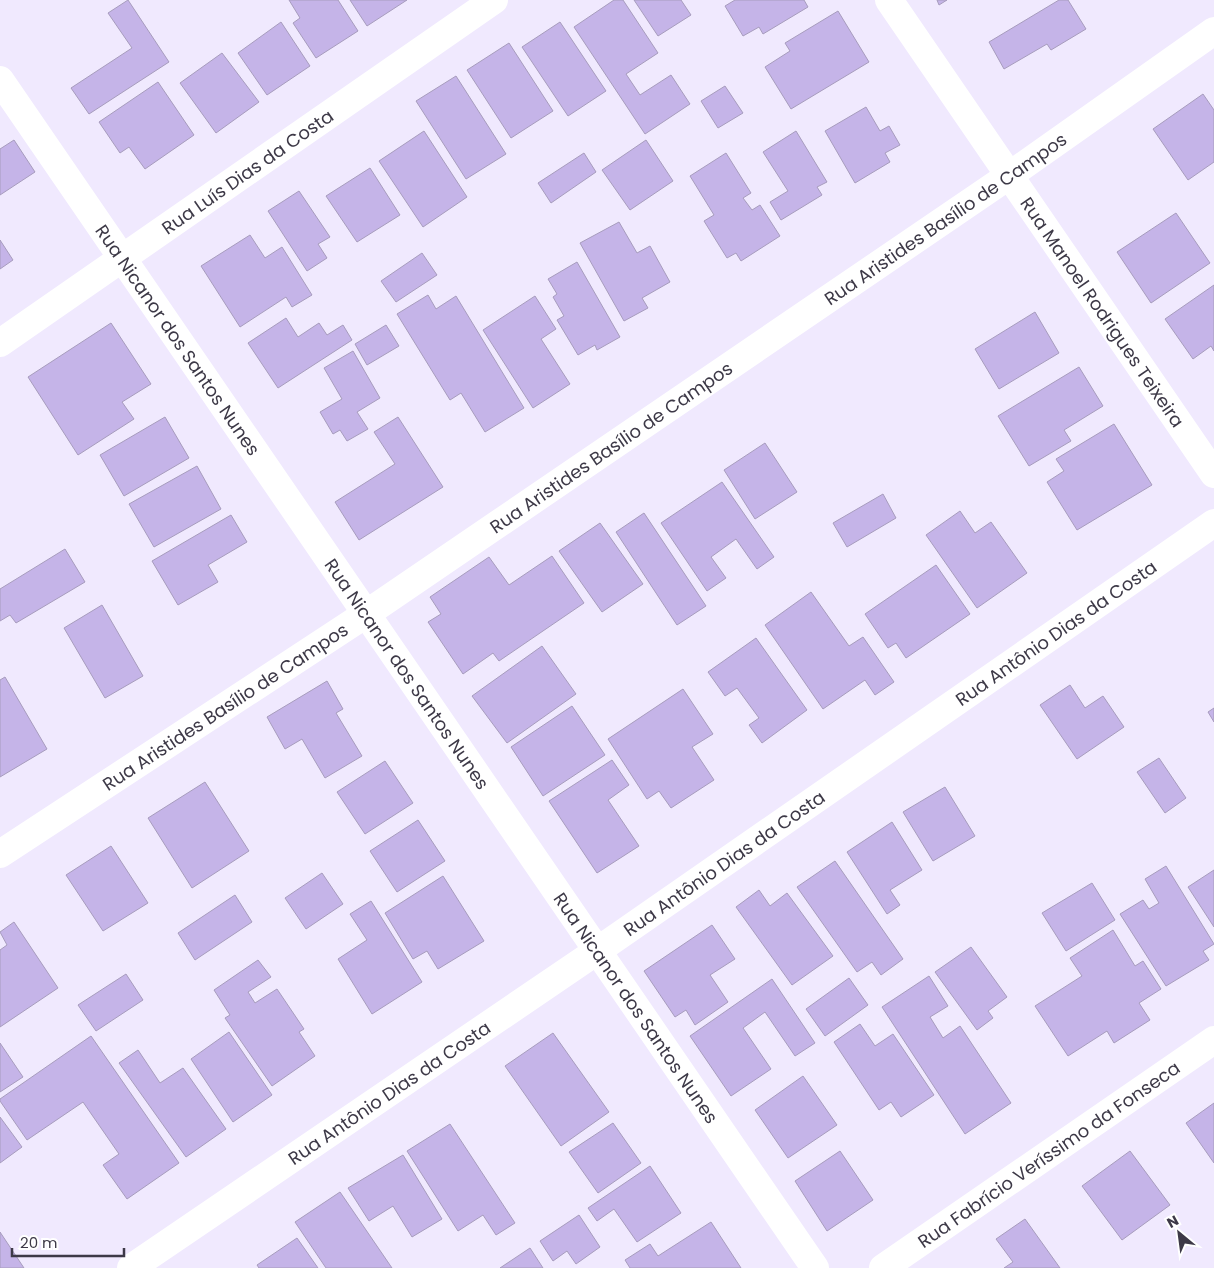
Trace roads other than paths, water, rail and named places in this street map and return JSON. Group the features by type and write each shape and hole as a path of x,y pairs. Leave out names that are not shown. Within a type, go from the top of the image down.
{"street":[{"name":"Rua Luís Dias da Costa","path":"0,343 494,0"},
{"name":"Rua Manoel Rodrigues Teixeira","path":"889,0 1214,474"},
{"name":"Rua Aristides Basílio de Campos","path":"0,854 366,614 1010,175 1214,31"},
{"name":"Rua Nicanor dos Santos Nunes","path":"0,80 815,1268"},
{"name":"Rua Antônio Dias da Costa","path":"131,1268 597,951 1214,522"},
{"name":"Rua Fabrício Veríssimo da Fonseca","path":"883,1268 1214,1040"}]}
